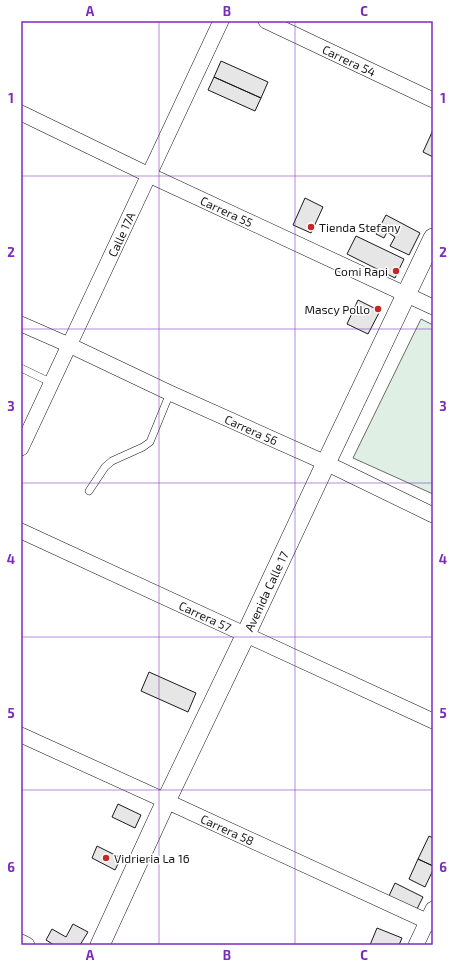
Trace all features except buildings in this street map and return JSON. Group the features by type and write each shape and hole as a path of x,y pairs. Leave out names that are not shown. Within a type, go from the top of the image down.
{"street":[{"name":"Calle 17A","path":"21,448 221,21"},
{"name":"Carrera 54","path":"266,21 433,100"},
{"name":"Carrera 55","path":"21,113 149,175 433,307"},
{"name":"Avenida Calle 17","path":"100,945 166,801 433,238"},
{"name":"Carrera 56","path":"21,324 326,463 433,515"},
{"name":"Carrera 57","path":"21,530 433,721"},
{"name":"Carrera 58","path":"21,735 431,918"},
{"path":"416,945 431,918"},
{"path":"21,942 27,945"}],"lane":[{"path":"21,368 52,383"},
{"path":"89,491 105,467 112,461 143,447 150,442 170,393"}],"green space":[{"path":"421,319 433,325 433,494 353,458"}],"place":[{"name":"Tienda Stefany","path":"311,227"},
{"name":"Comi Rapi","path":"396,271"},
{"name":"Mascy Pollo","path":"378,309"},
{"name":"Vidrieria La 16","path":"106,858"}]}
